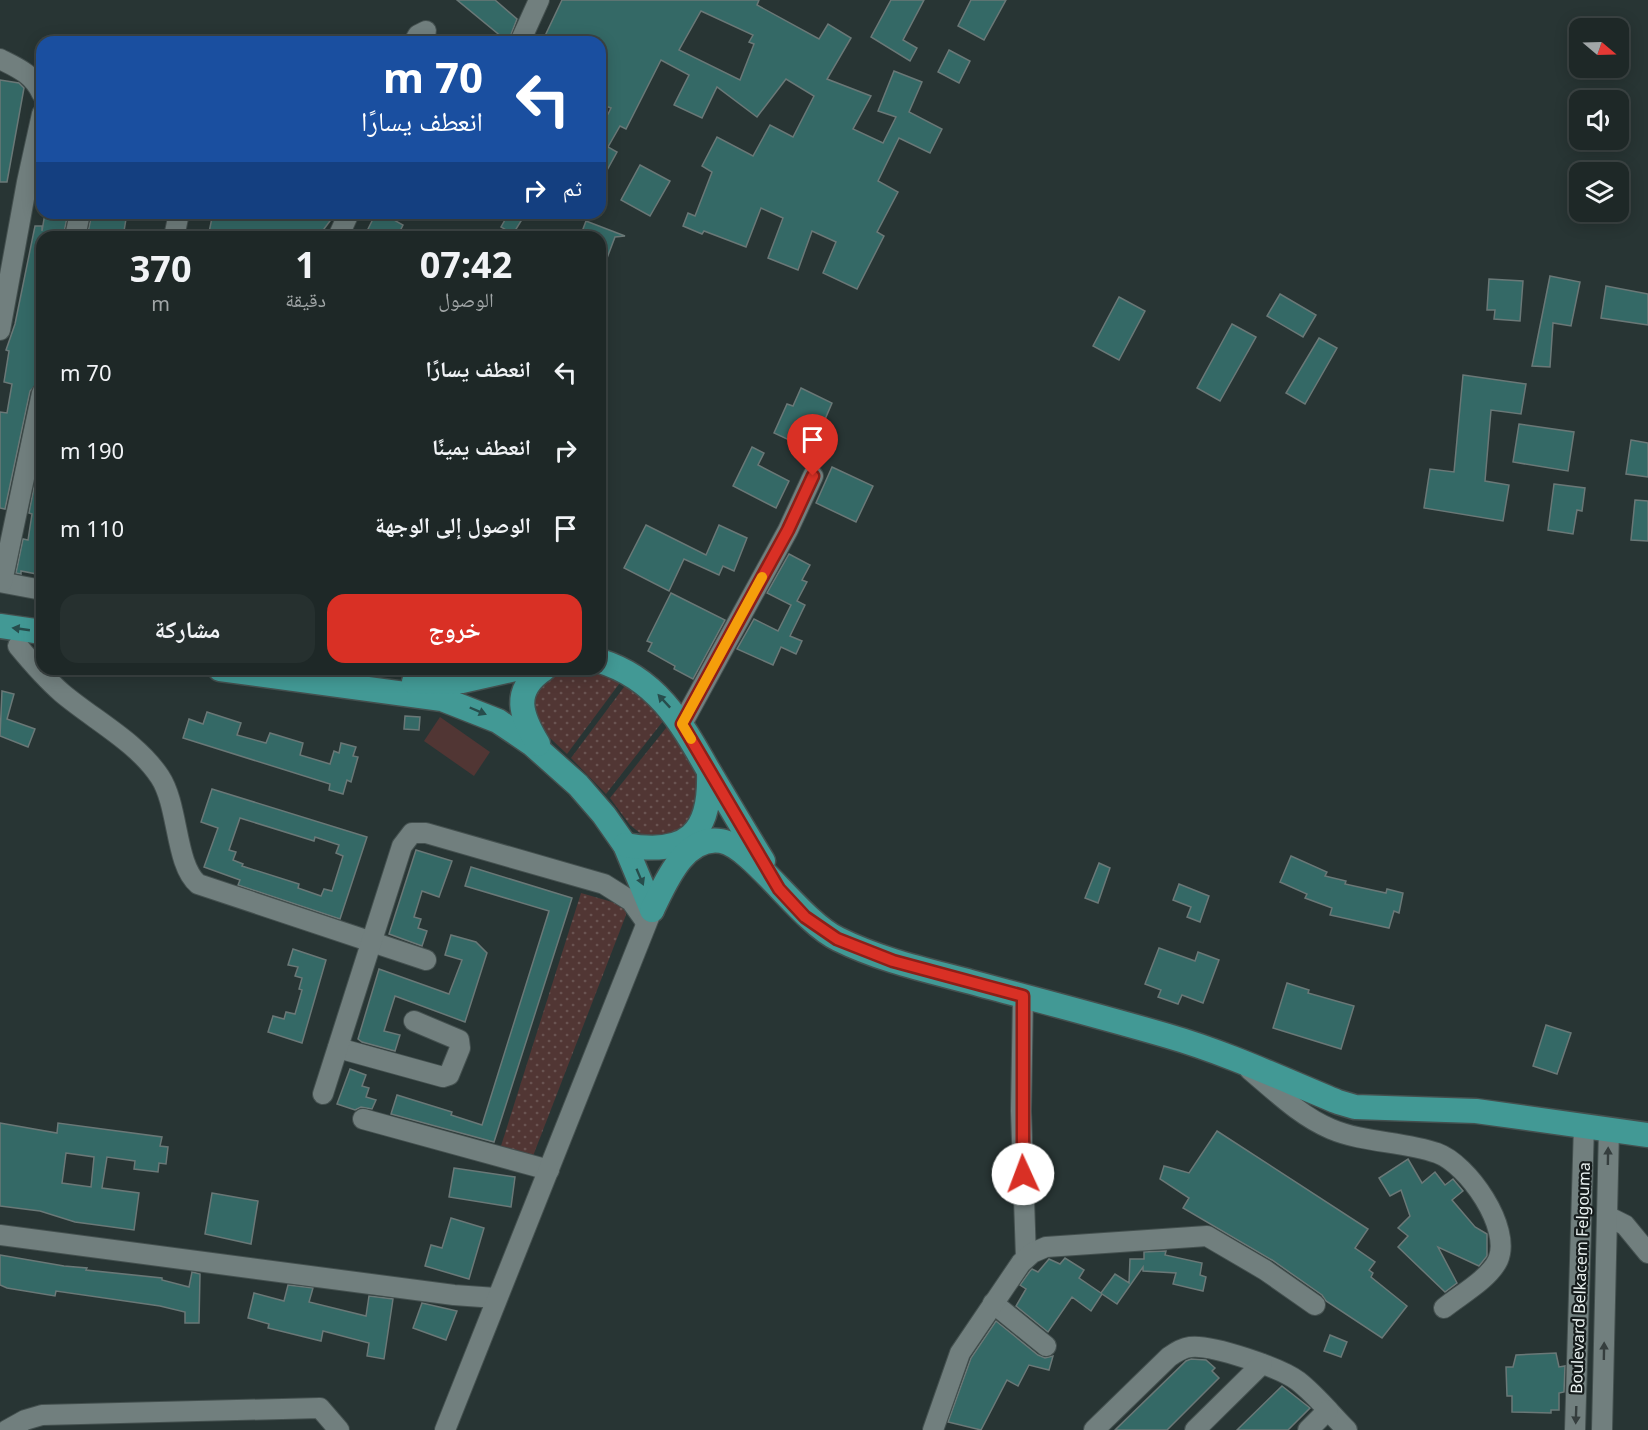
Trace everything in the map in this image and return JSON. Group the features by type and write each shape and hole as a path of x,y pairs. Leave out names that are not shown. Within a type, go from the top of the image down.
{"main road":[{"path":"0,626 36,631"},
{"path":"9,644 36,648"},
{"path":"606,664 633,675 651,688 682,724 779,889"},
{"path":"314,675 424,682 462,681 488,675"},
{"path":"362,675 424,682 515,731 578,785 604,815 625,845 649,916"},
{"path":"537,675 530,681 522,706 526,724 546,758"},
{"path":"649,916 684,848 705,817 710,798 709,771"},
{"path":"625,845 684,848 709,841 722,841 741,850 805,917 837,939 893,961 1167,1036 1236,1059 1355,1107 1462,1110 1648,1135"}],"street":[{"path":"523,36 539,0"},
{"path":"0,59 28,73 36,81"},
{"path":"0,330 34,184 36,166"},
{"path":"36,421 1,582 36,589"},
{"path":"682,724 788,530 813,476"},
{"path":"9,644 36,669"},
{"path":"43,675 138,752 156,770 173,804 186,869 198,884 426,960"},
{"path":"323,1094 402,846 412,834 420,832 604,884 649,916 445,1430"},
{"path":"1023,996 1021,1111 1026,1258"},
{"path":"338,1048 443,1077 449,1076 460,1048 459,1040 414,1021"},
{"path":"1236,1059 1319,1123 1346,1134 1440,1154 1471,1178 1498,1226 1501,1250 1490,1271 1444,1308"},
{"path":"363,1119 549,1170"},
{"name":"Boulevard Belkacem Felgouma","path":"1575,1430 1584,1125"},
{"path":"1602,1430 1609,1129"},
{"path":"1583,1186 1608,1187"},
{"path":"1608,1215 1625,1225 1648,1253"},
{"path":"0,1235 454,1295 496,1298"},
{"path":"933,1430 955,1364 993,1303 1026,1258 1046,1247 1207,1236 1217,1239 1240,1257 1265,1270 1315,1305"},
{"path":"993,1303 1046,1346"},
{"path":"1094,1430 1169,1357 1183,1349 1207,1348 1262,1364 1299,1382 1347,1430"},
{"path":"1195,1430 1262,1364"},
{"path":"7,1430 25,1420 42,1415 320,1408 339,1430"},
{"path":"1308,1430 1328,1410"}],"shaded area":[{"path":"606,674 622,680 567,754 535,724 534,696 550,675"},
{"path":"627,683 667,716 606,794 571,758"},
{"path":"440,717 490,752 474,776 424,741"},
{"path":"670,723 704,788 689,832 646,838 630,825 610,798"},
{"path":"581,893 619,904 626,910 626,915 533,1156 501,1146"}],"building":[{"path":"457,0 495,0 517,19 510,36 501,36"},
{"path":"562,0 759,0 757,5 819,39 828,24 851,38 827,79 871,96 853,129 883,143 896,117 878,111 894,71 922,82 909,112 942,129 930,153 899,138 878,181 898,192 877,232 884,236 857,289 823,273 836,242 812,231 798,270 768,258 783,218 761,208 746,247 704,231 702,234 683,226 688,213 695,216 712,172 702,166 717,137 753,156 770,125 793,137 814,96 786,79 757,117 717,87 702,118 674,105 689,75 661,60 626,129 620,126 608,147 617,152 606,172 606,118 611,108 606,106 606,36 545,36","holes":["701,11 753,35 749,42 754,44 740,80 679,50"]},
{"path":"891,0 924,0 903,40 917,48 910,61 871,37"},
{"path":"971,0 1006,0 984,40 958,26"},
{"path":"949,50 970,61 959,83 938,72"},
{"path":"0,80 19,83 24,88 7,182 0,182"},
{"path":"640,165 670,181 650,216 621,200"},
{"path":"44,219 67,219 64,231 42,231"},
{"path":"91,219 126,219 124,231 88,231"},
{"path":"212,219 332,219 322,231 209,231"},
{"path":"373,219 392,219 403,225 400,231 367,231"},
{"path":"506,219 522,219 515,231 508,231 501,227"},
{"path":"586,221 625,236 615,237 606,261 606,231 582,231"},
{"path":"35,226 42,226 42,231 36,231 36,385 30,391 5,509 0,508 0,412 7,413 12,384 4,382 9,351 6,350 15,324"},
{"path":"1550,276 1580,282 1571,326 1553,323 1550,367 1532,366"},
{"path":"1489,279 1523,281 1520,321 1494,319 1495,310 1487,310"},
{"path":"1606,286 1648,294 1648,325 1601,318"},
{"path":"1280,294 1316,315 1303,337 1267,316"},
{"path":"1119,297 1145,311 1119,360 1093,346"},
{"path":"1232,324 1256,337 1220,401 1197,388"},
{"path":"1319,338 1337,348 1305,404 1286,393"},
{"path":"1463,375 1526,384 1521,414 1491,410 1485,481 1509,485 1503,521 1424,508 1430,469 1454,472"},
{"path":"801,388 832,403 823,424 814,420 802,446 774,433 787,404 793,406"},
{"path":"1519,424 1574,432 1568,471 1513,462"},
{"path":"1631,440 1648,443 1648,477 1626,474"},
{"path":"752,447 764,453 758,465 789,481 776,508 733,486"},
{"path":"832,467 873,486 856,522 816,503"},
{"path":"36,477 36,574 21,571 21,574 16,573 23,539 28,540 32,514 29,513"},
{"path":"1554,484 1585,488 1582,511 1577,510 1573,534 1548,530"},
{"path":"1635,500 1648,501 1648,541 1631,540"},
{"path":"646,525 706,555 719,525 747,538 734,571 723,566 719,575 684,559 669,591 624,568"},
{"path":"789,554 810,565 802,580 807,582 797,601 805,605 790,636 802,641 796,654 781,647 773,665 737,649 754,619 778,631 791,605 767,593"},
{"path":"671,593 725,620 693,679 648,651 652,643 647,641"},
{"path":"2,691 14,694 7,719 35,729 28,747 0,736"},
{"path":"207,712 241,723 237,735 266,743 270,733 303,743 300,755 330,764 334,751 339,753 341,743 356,747 353,756 358,757 351,782 347,780 343,794 329,790 330,784 183,738 189,719 203,724"},
{"path":"405,716 420,717 419,730 404,729"},
{"path":"212,789 367,837 340,919 238,885 240,880 204,867 218,828 201,822","holes":["240,818 314,841 315,837 339,845 336,853 343,856 332,891 324,889 321,896 298,888 299,884 242,866 243,864 233,860 236,852 229,850"]},
{"path":"416,850 452,861 439,897 422,891 414,917 421,919 418,928 427,931 422,946 389,934"},
{"path":"1291,856 1327,872 1325,876 1346,881 1345,884 1386,893 1387,889 1403,893 1399,913 1394,911 1389,928 1330,915 1332,908 1305,898 1307,894 1280,882"},
{"path":"1099,863 1110,868 1098,903 1085,898"},
{"path":"471,867 572,898 494,1142 391,1114 397,1095 452,1112 451,1115 482,1125 549,911 465,886"},
{"path":"1179,884 1209,896 1200,922 1187,917 1191,907 1173,900"},
{"path":"451,935 476,942 487,953 465,1022 395,996 384,1031 400,1035 395,1051 358,1039 379,969 449,994 462,960 445,955"},
{"path":"1159,948 1195,961 1198,952 1219,960 1203,1003 1182,995 1178,1004 1158,997 1161,990 1145,984"},
{"path":"293,949 326,960 302,1043 268,1032 273,1016 284,1019 286,1012 295,1014 302,990 299,989 302,978 295,976 298,967 288,965"},
{"path":"1287,983 1309,990 1308,993 1354,1006 1341,1049 1273,1028"},
{"path":"1546,1025 1571,1033 1557,1074 1533,1066"},
{"path":"350,1069 366,1075 362,1086 369,1088 366,1097 376,1100 372,1109 361,1107 355,1110 337,1104"},
{"path":"0,1123 57,1133 58,1123 162,1137 160,1146 168,1147 166,1164 159,1163 158,1172 134,1169 135,1161 107,1157 102,1188 139,1193 134,1230 75,1222 40,1211 0,1206","holes":["66,1153 94,1157 91,1187 62,1183"]},
{"path":"1217,1131 1368,1229 1355,1248 1375,1262 1369,1270 1373,1273 1371,1277 1407,1306 1382,1338 1326,1301 1322,1295 1272,1260 1183,1208 1189,1198 1160,1179 1164,1166 1189,1173"},
{"path":"1408,1159 1422,1183 1435,1172 1445,1185 1453,1179 1463,1191 1452,1200 1475,1227 1487,1234 1487,1256 1479,1266 1438,1247 1457,1283 1445,1292 1398,1247 1408,1236 1398,1228 1410,1216 1401,1190 1390,1196 1379,1178"},
{"path":"454,1168 515,1177 511,1207 449,1197"},
{"path":"212,1193 258,1201 251,1244 205,1234"},
{"path":"451,1218 484,1228 469,1279 425,1266 431,1245 442,1248"},
{"path":"1166,1251 1165,1255 1202,1263 1200,1275 1206,1277 1203,1291 1173,1284 1176,1273 1143,1271 1143,1267 1117,1304 1102,1294 1091,1311 1072,1297 1048,1332 1016,1306 1026,1289 1020,1285 1032,1269 1038,1272 1049,1259 1060,1264 1065,1258 1084,1270 1079,1278 1101,1293 1115,1274 1129,1283 1130,1259 1144,1259 1144,1252"},
{"path":"0,1255 87,1268 86,1270 162,1278 162,1280 189,1287 192,1272 200,1274 199,1323 185,1323 185,1312 160,1306 56,1291 55,1296 7,1288 0,1285"},
{"path":"288,1285 313,1288 309,1302 366,1316 369,1296 393,1299 384,1359 367,1356 369,1343 323,1331 321,1341 268,1328 269,1324 248,1318 254,1293 284,1301"},
{"path":"422,1303 457,1311 446,1340 413,1328"},
{"path":"996,1321 1038,1355 1045,1358 1053,1356 1049,1370 1029,1365 1018,1386 1007,1380 981,1430 948,1422 971,1358"},
{"path":"1330,1335 1347,1342 1341,1357 1324,1351"},
{"path":"1556,1353 1559,1367 1565,1366 1564,1392 1559,1393 1559,1410 1551,1410 1551,1413 1512,1412 1512,1396 1507,1396 1506,1367 1513,1367 1516,1355"},
{"path":"1206,1360 1215,1368 1212,1371 1219,1378 1167,1430 1115,1430 1186,1361"},
{"path":"1282,1386 1310,1408 1288,1430 1237,1430"}],"slow traffic":[{"path":"691,739 682,724 762,577"}],"route":[{"path":"813,476 788,530 682,724 779,889 805,917 837,939 893,961 1023,996 1021,1111 1023,1174"}]}
